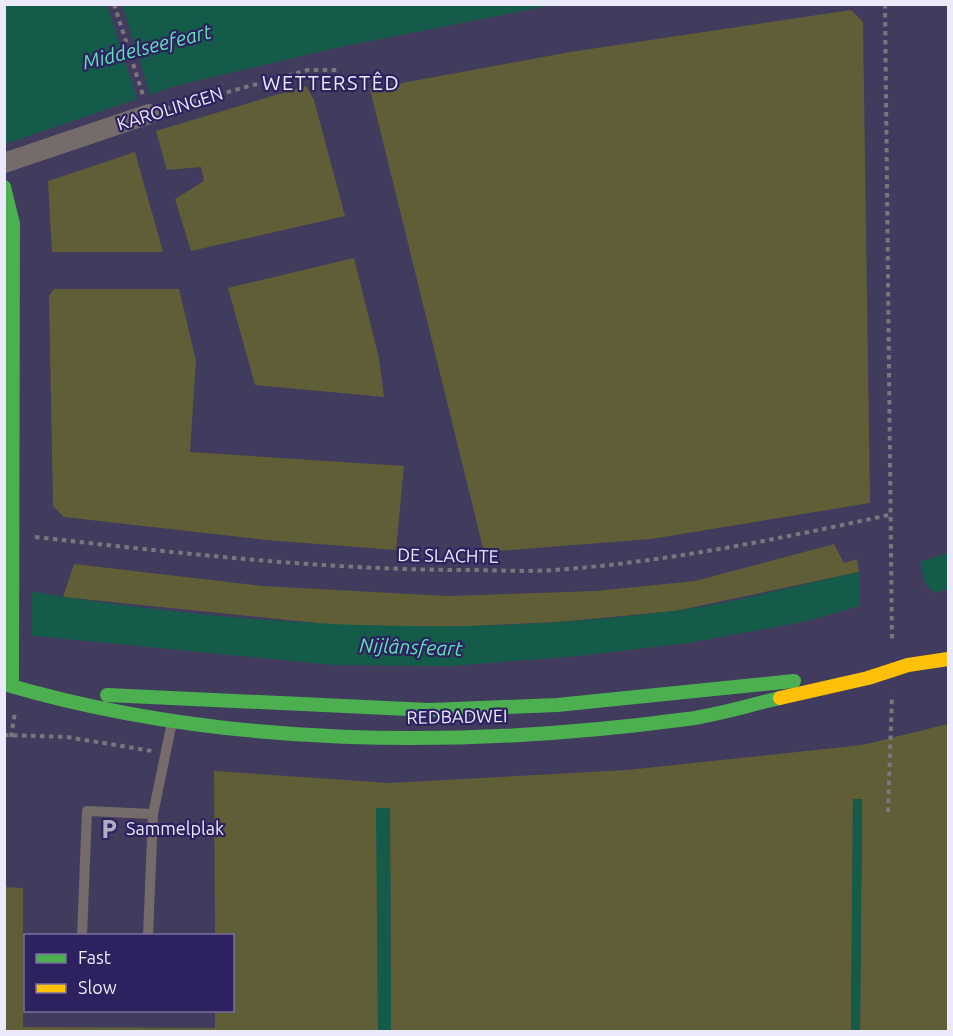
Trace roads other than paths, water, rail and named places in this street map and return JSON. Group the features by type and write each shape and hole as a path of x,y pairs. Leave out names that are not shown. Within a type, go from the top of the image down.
{"street":[{"name":"KAROLINGEN","path":"4,163 147,109"},
{"path":"4,187 12,224 13,575 12,647 8,684"},
{"name":"REDBADWEI","path":"926,660 948,648"},
{"name":"REDBADWEI","path":"8,684 55,699 172,722 327,736 447,737 580,730 689,719 857,681 885,670 926,660 948,659"},
{"name":"REDBADWEI","path":"27,689 366,709 499,708 624,699 724,686 790,682 867,670 885,670"}],"lane":[{"path":"148,934 153,814 177,698"},
{"path":"82,934 87,812 153,814"}],"water":[{"name":"Middelseefeart","path":"5,5 553,5 340,47 175,86 5,144"},
{"path":"948,553 948,589 935,593 926,585 920,562"},
{"name":"Nijlânsfeart","path":"859,572 859,606 803,622 688,643 578,656 451,666 334,665 5,633 4,587 170,611 254,619 422,626 506,625 590,620 696,608"},
{"path":"853,799 862,799 860,1032 851,1031"},
{"path":"376,808 390,808 391,1031 378,1031"}],"place":[{"name":"Sammelplak","path":"109,829"}],"district":[{"name":"WETTERSTÊD","path":"331,83"}]}
